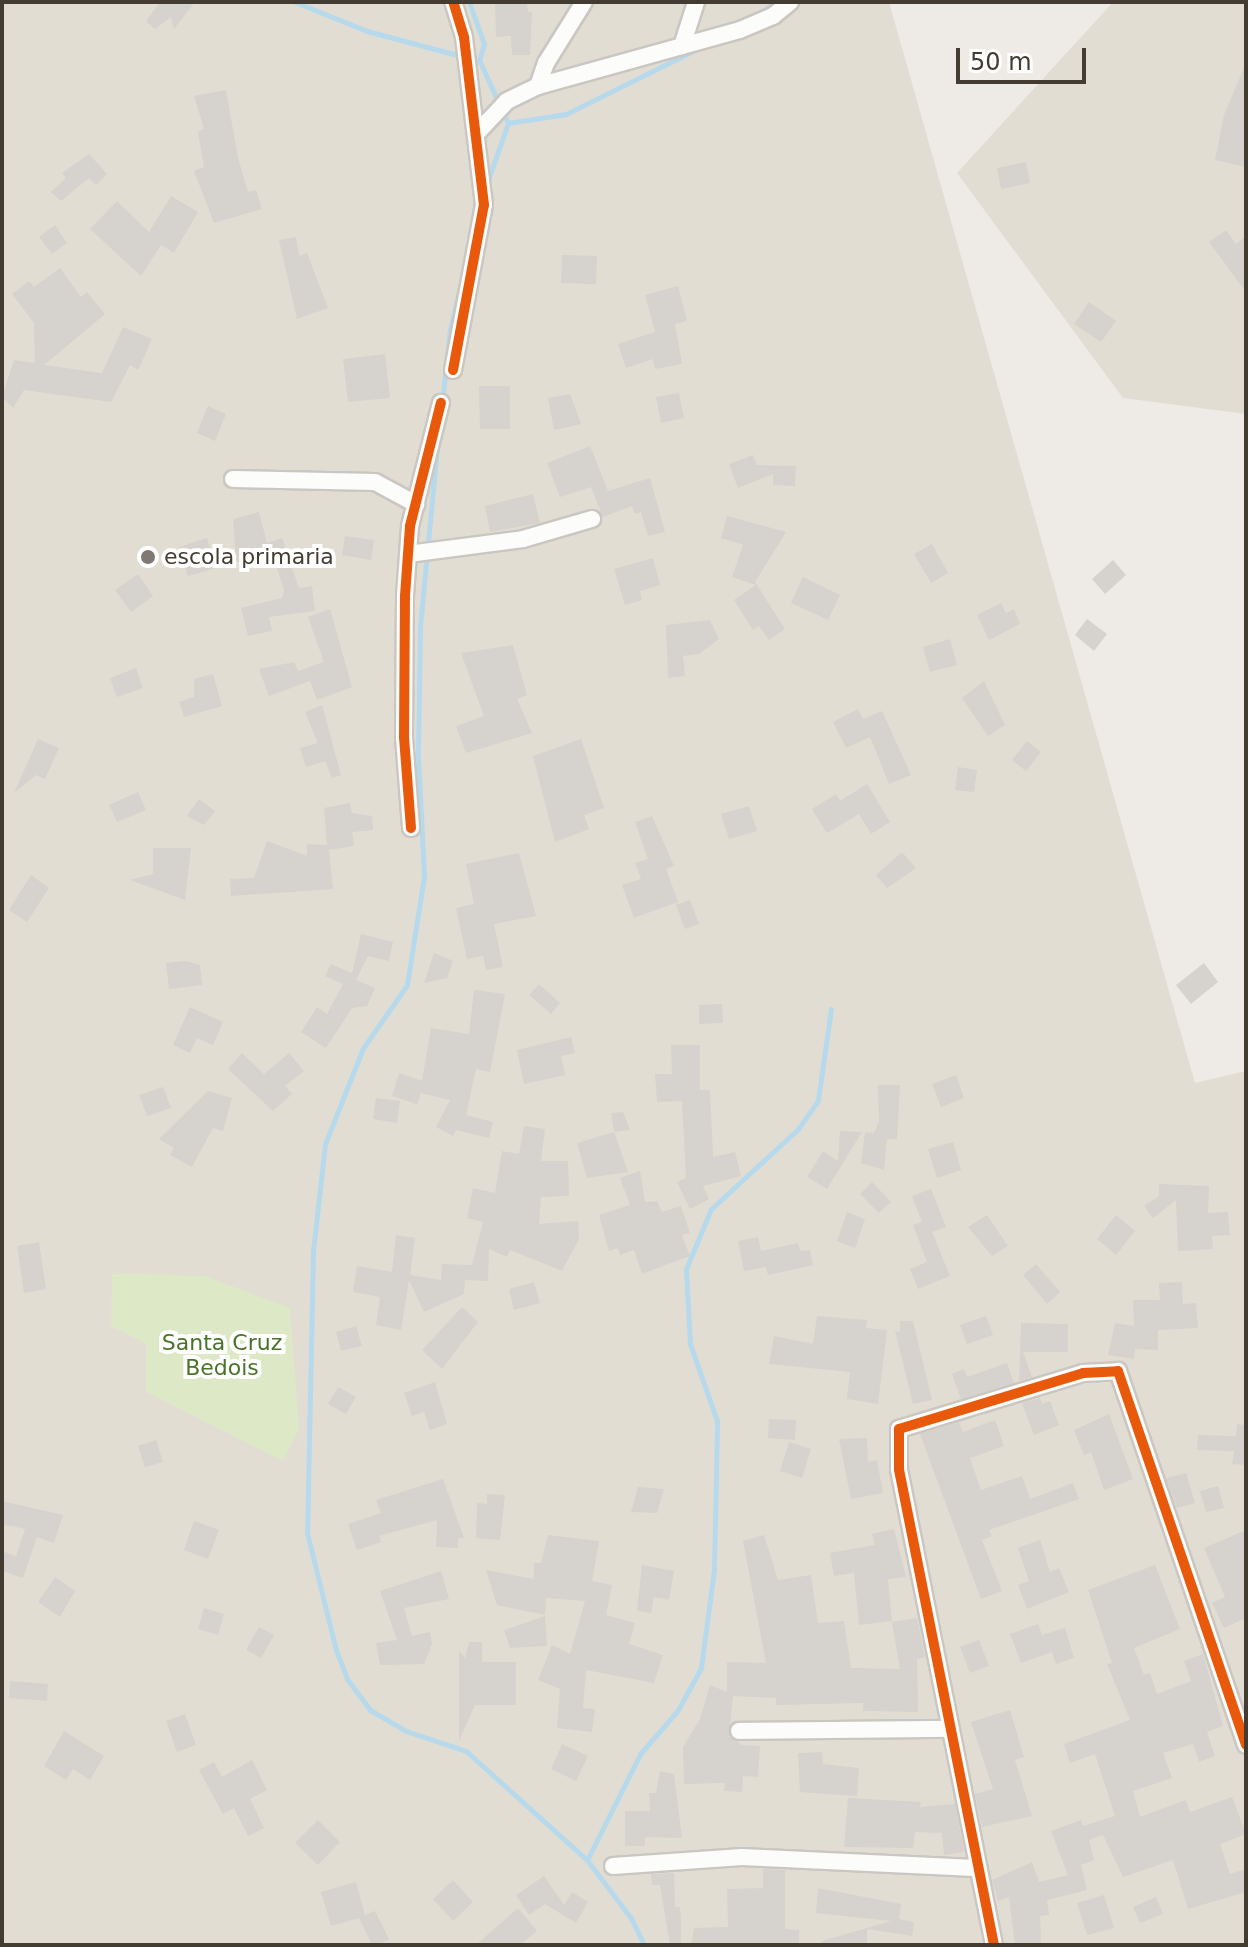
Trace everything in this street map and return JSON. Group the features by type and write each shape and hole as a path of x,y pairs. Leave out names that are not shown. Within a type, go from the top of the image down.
{"street":[{"path":"453,2 464,37 476,134 482,225 453,370"},
{"path":"538,86 546,63 584,2"},
{"path":"682,46 696,2"},
{"path":"476,134 507,101 538,86 682,46 773,16 790,2"},
{"path":"411,828 404,737 408,554 416,504 441,403"},
{"path":"233,479 375,482 416,504"},
{"path":"408,554 510,542 592,519"},
{"path":"994,1945 947,1729 899,1469 899,1429 1111,1369 1123,1377 1246,1745"},
{"path":"739,1731 947,1729"},
{"path":"613,1866 742,1857 975,1868"}],"shaded area":[{"path":"2,2 889,2 1195,1083 1246,1071 1246,1945 2,1945"},
{"path":"1113,2 1246,2 1246,414 1123,398 957,173"}],"green space":[{"name":"Santa Cruz Bedois","path":"112,1273 205,1276 290,1308 299,1429 283,1461 146,1392 146,1344 111,1326"}],"building":[{"path":"160,2 195,2 174,29 171,17 155,29 146,21"},
{"path":"495,2 527,2 528,12 532,12 530,55 512,55 511,36 496,37"},
{"path":"1246,63 1246,167 1215,160 1224,115"},
{"path":"226,90 238,158 248,192 256,190 262,209 214,223 194,171 204,167 198,132 204,129 194,96"},
{"path":"89,154 107,174 96,185 89,178 61,201 51,192 66,178 62,173"},
{"path":"1026,162 1030,183 1001,189 997,168"},
{"path":"171,196 198,212 174,253 161,245 141,276 90,229 117,201 149,232"},
{"path":"55,225 67,243 52,254 39,237"},
{"path":"1226,230 1236,244 1246,236 1246,292 1209,242"},
{"path":"296,237 299,256 307,253 328,308 297,319 279,240"},
{"path":"562,255 597,256 596,284 561,283"},
{"path":"60,268 81,297 87,292 105,314 44,365 102,373 123,327 152,339 138,370 130,365 111,402 24,390 13,408 2,397 14,360 35,363 34,323 12,294 29,281 34,287"},
{"path":"678,286 687,321 675,324 682,364 655,369 653,359 626,368 618,344 655,332 645,295"},
{"path":"1089,302 1116,321 1101,342 1074,324"},
{"path":"385,354 390,398 348,402 343,359"},
{"path":"479,386 510,386 510,429 480,429"},
{"path":"679,393 684,418 661,423 656,397"},
{"path":"570,394 581,424 554,430 548,398"},
{"path":"208,406 226,414 215,441 197,433"},
{"path":"590,446 608,491 650,478 665,532 648,536 641,512 635,514 632,506 603,517 591,487 560,497 547,463"},
{"path":"753,455 757,465 796,466 795,486 773,485 773,474 738,488 729,464"},
{"path":"533,494 540,523 490,532 485,506"},
{"path":"259,512 267,543 282,538 299,588 312,586 315,611 269,617 272,631 248,636 241,608 282,598 284,590 274,559 236,562 233,519"},
{"path":"727,516 786,532 755,582 785,629 769,640 759,626 753,630 734,600 756,585 732,577 743,545 721,538"},
{"path":"345,536 374,540 371,560 342,555"},
{"path":"207,538 216,568 188,576 179,547"},
{"path":"932,544 948,573 931,583 914,554"},
{"path":"653,558 660,585 640,591 642,600 625,605 614,569"},
{"path":"1113,560 1126,575 1105,594 1092,579"},
{"path":"138,574 153,596 131,612 115,590"},
{"path":"803,577 840,595 828,620 791,603"},
{"path":"1001,603 1006,613 1014,609 1020,624 989,640 977,615"},
{"path":"330,609 352,687 317,700 310,681 269,696 259,669 294,662 298,671 324,662 308,617"},
{"path":"1087,619 1107,634 1094,651 1075,635"},
{"path":"710,620 719,639 699,654 683,656 685,676 668,678 666,625"},
{"path":"950,639 957,665 930,672 923,647"},
{"path":"513,645 527,695 517,699 532,733 466,753 456,726 484,716 461,653"},
{"path":"136,668 143,688 117,697 110,678"},
{"path":"213,674 222,706 184,717 179,702 194,697 194,679"},
{"path":"984,681 1005,725 988,736 962,698"},
{"path":"322,705 341,775 332,778 325,761 306,767 300,748 318,743 305,712"},
{"path":"858,709 863,719 882,711 911,775 889,784 870,737 846,748 833,722"},
{"path":"38,739 59,748 45,779 36,775 14,793"},
{"path":"581,739 604,808 584,815 589,829 555,842 533,756"},
{"path":"1027,741 1041,752 1026,771 1012,760"},
{"path":"958,767 977,770 974,792 955,790"},
{"path":"867,784 890,822 871,834 859,814 827,833 812,809 836,794 840,801"},
{"path":"138,792 146,810 117,822 109,805"},
{"path":"199,799 215,811 204,825 187,816"},
{"path":"350,803 352,813 372,816 373,830 352,832 354,846 329,850 333,889 231,896 230,879 254,878 267,841 307,856 307,844 327,845 324,808"},
{"path":"749,806 757,831 729,839 721,814"},
{"path":"652,816 674,866 666,869 678,902 634,918 622,885 641,879 635,863 648,859 635,822"},
{"path":"153,848 191,848 185,900 130,880 153,874"},
{"path":"902,852 916,868 887,888 876,875"},
{"path":"519,853 536,916 494,924 503,967 486,970 483,956 467,959 456,908 474,904 466,864"},
{"path":"31,875 49,888 27,922 9,910"},
{"path":"690,900 699,924 685,929 676,905"},
{"path":"361,934 393,942 389,961 368,956 356,980 375,988 367,1006 352,1008 326,1048 301,1032 317,1007 327,1014 343,984 325,976 331,964 352,973"},
{"path":"434,953 453,961 447,978 424,983"},
{"path":"186,961 200,965 202,985 169,989 166,963"},
{"path":"1204,963 1218,982 1191,1004 1176,985"},
{"path":"539,984 560,1003 551,1014 529,995"},
{"path":"474,990 505,994 490,1072 476,1069 466,1115 493,1122 489,1138 456,1130 453,1136 436,1127 450,1100 421,1093 417,1104 392,1096 399,1073 422,1081 431,1028 469,1034"},
{"path":"722,1004 723,1023 699,1024 699,1005"},
{"path":"190,1007 223,1022 213,1045 197,1038 190,1053 173,1045"},
{"path":"571,1037 575,1053 561,1056 565,1075 524,1084 517,1050"},
{"path":"671,1045 700,1045 700,1090 710,1090 713,1157 735,1152 741,1176 703,1186 709,1199 690,1209 677,1182 686,1178 682,1101 657,1102 655,1074 672,1074"},
{"path":"242,1053 264,1074 289,1053 304,1071 285,1086 292,1094 273,1111 228,1069"},
{"path":"956,1075 964,1098 941,1107 932,1084"},
{"path":"878,1085 900,1085 897,1139 887,1139 884,1170 861,1163 865,1132 874,1133 879,1121"},
{"path":"163,1087 171,1108 147,1116 139,1095"},
{"path":"208,1091 232,1098 223,1131 213,1128 192,1167 170,1155 174,1148 159,1139"},
{"path":"376,1098 400,1101 397,1123 373,1119"},
{"path":"623,1112 630,1130 614,1132 611,1113"},
{"path":"524,1126 545,1129 541,1161 568,1161 569,1196 541,1197 539,1224 578,1221 579,1239 562,1271 510,1250 507,1257 489,1249 488,1281 465,1280 464,1294 424,1312 409,1280 401,1330 376,1325 380,1297 353,1292 357,1266 392,1272 396,1235 415,1238 410,1275 441,1280 442,1264 472,1265 483,1222 467,1218 473,1188 495,1193 502,1151 519,1154"},
{"path":"840,1131 862,1132 827,1189 807,1177 823,1151 838,1161"},
{"path":"614,1132 628,1172 587,1178 577,1143"},
{"path":"953,1142 961,1170 937,1178 928,1149"},
{"path":"640,1171 645,1202 657,1201 662,1212 681,1206 690,1233 682,1235 690,1256 642,1274 634,1250 620,1255 618,1248 609,1251 599,1215 630,1205 620,1178"},
{"path":"872,1182 891,1202 879,1213 860,1194"},
{"path":"1159,1184 1209,1186 1208,1213 1228,1212 1230,1235 1212,1236 1213,1249 1178,1251 1176,1200 1153,1218 1144,1206 1159,1196"},
{"path":"931,1189 946,1227 932,1232 950,1276 918,1289 910,1269 927,1262 913,1225 922,1222 912,1196"},
{"path":"847,1212 865,1219 855,1248 837,1241"},
{"path":"987,1215 1008,1246 992,1256 968,1227"},
{"path":"1116,1215 1135,1231 1116,1255 1097,1239"},
{"path":"758,1237 761,1251 798,1243 800,1251 810,1250 813,1265 768,1275 766,1267 744,1271 738,1241"},
{"path":"39,1242 46,1289 24,1293 17,1246"},
{"path":"1036,1264 1060,1292 1047,1304 1023,1275"},
{"path":"534,1282 540,1303 514,1310 509,1289"},
{"path":"1182,1282 1183,1304 1196,1303 1198,1328 1158,1330 1158,1350 1135,1349 1134,1359 1108,1355 1115,1323 1134,1326 1133,1300 1160,1300 1159,1283"},
{"path":"462,1307 478,1322 442,1369 422,1350"},
{"path":"817,1316 867,1320 866,1328 887,1330 878,1404 847,1399 850,1372 769,1364 774,1336 813,1344"},
{"path":"986,1316 993,1335 967,1344 960,1325"},
{"path":"900,1321 913,1321 932,1400 913,1404 895,1331 900,1332"},
{"path":"1021,1323 1068,1324 1068,1352 1023,1352 1032,1377 1019,1381"},
{"path":"356,1326 362,1346 341,1351 336,1332"},
{"path":"1007,1363 1014,1383 961,1399 952,1374 964,1369 967,1377"},
{"path":"435,1382 447,1424 430,1430 424,1412 412,1416 404,1393"},
{"path":"338,1387 356,1397 346,1414 328,1404"},
{"path":"1040,1398 1042,1404 1050,1401 1059,1425 1034,1435 1022,1403"},
{"path":"1109,1414 1133,1479 1104,1490 1091,1452 1084,1455 1074,1430"},
{"path":"769,1419 796,1420 795,1440 768,1438"},
{"path":"995,1420 1004,1446 970,1458 981,1490 1022,1476 1030,1499 1073,1483 1079,1499 989,1530 992,1536 982,1540 1002,1591 981,1599 920,1434 959,1422 963,1432"},
{"path":"1237,1424 1246,1425 1246,1465 1232,1464 1234,1451 1197,1450 1198,1435 1236,1436"},
{"path":"867,1438 868,1462 877,1460 883,1493 851,1499 839,1439"},
{"path":"156,1440 163,1462 145,1467 138,1446"},
{"path":"789,1442 811,1449 802,1478 780,1471"},
{"path":"1186,1473 1195,1503 1177,1508 1166,1478"},
{"path":"443,1479 464,1538 458,1538 458,1548 436,1547 437,1520 379,1536 381,1542 357,1550 348,1524 381,1513 376,1500"},
{"path":"1218,1486 1224,1508 1206,1512 1200,1491"},
{"path":"638,1487 664,1489 657,1513 631,1512"},
{"path":"487,1494 505,1495 500,1540 476,1538 477,1503 487,1504"},
{"path":"2,1501 63,1515 54,1543 37,1537 23,1578 2,1571 2,1551 16,1556 25,1529 2,1524"},
{"path":"194,1521 219,1530 208,1559 184,1550"},
{"path":"894,1529 906,1577 888,1579 892,1621 859,1625 854,1573 834,1576 830,1553 875,1545 872,1534"},
{"path":"1246,1530 1246,1618 1224,1628 1212,1603 1225,1597 1204,1548"},
{"path":"548,1535 599,1541 592,1581 612,1585 606,1615 635,1623 629,1644 663,1655 654,1683 586,1670 583,1708 595,1709 592,1732 557,1728 560,1689 538,1680 552,1645 570,1654 585,1601 546,1598 545,1615 497,1605 486,1570 534,1579 534,1563 541,1563"},
{"path":"764,1535 778,1580 811,1575 818,1623 844,1621 851,1668 900,1669 892,1622 917,1618 925,1657 917,1659 918,1712 863,1711 863,1703 776,1705 776,1698 733,1696 729,1736 742,1745 760,1746 758,1777 743,1776 742,1792 724,1791 725,1783 684,1784 683,1747 700,1719 710,1685 727,1692 727,1662 766,1663 743,1541"},
{"path":"1040,1540 1050,1572 1059,1568 1069,1592 1027,1609 1018,1585 1029,1581 1018,1548"},
{"path":"642,1565 674,1571 669,1600 654,1597 651,1613 637,1611"},
{"path":"1155,1565 1180,1629 1134,1648 1144,1675 1150,1673 1157,1694 1191,1681 1184,1661 1203,1654 1223,1726 1207,1732 1215,1756 1199,1762 1193,1744 1163,1753 1172,1778 1133,1791 1140,1817 1186,1800 1190,1812 1232,1797 1246,1834 1220,1844 1230,1874 1246,1869 1246,1892 1188,1909 1173,1860 1123,1877 1103,1835 1089,1840 1094,1860 1081,1865 1087,1890 1047,1900 1049,1915 1040,1916 1041,1945 1015,1945 1009,1897 998,1901 992,1880 1032,1862 1039,1882 1068,1875 1051,1831 1081,1820 1083,1826 1115,1816 1095,1754 1070,1763 1064,1744 1130,1720 1107,1664 1112,1663 1088,1590"},
{"path":"441,1571 449,1599 404,1608 412,1636 430,1632 432,1644 424,1664 380,1665 376,1643 397,1640 380,1591"},
{"path":"55,1577 75,1591 60,1617 38,1602"},
{"path":"204,1608 224,1614 218,1635 198,1629"},
{"path":"545,1616 547,1646 510,1648 504,1630"},
{"path":"1038,1624 1042,1635 1065,1628 1074,1658 1056,1664 1052,1652 1021,1663 1010,1634"},
{"path":"259,1627 274,1635 261,1658 246,1650"},
{"path":"979,1640 989,1666 970,1673 960,1647"},
{"path":"469,1642 482,1642 482,1662 516,1662 516,1705 475,1705 459,1741 459,1651 465,1658"},
{"path":"10,1681 48,1684 47,1701 9,1698"},
{"path":"1010,1710 1024,1757 1015,1760 1032,1816 982,1827 975,1794 993,1789 971,1722"},
{"path":"185,1714 196,1745 177,1752 166,1721"},
{"path":"64,1731 104,1756 90,1780 73,1769 66,1780 44,1766"},
{"path":"562,1744 588,1756 576,1781 551,1769"},
{"path":"822,1752 823,1764 859,1768 857,1796 800,1792 798,1753"},
{"path":"252,1760 267,1790 250,1799 264,1828 248,1836 234,1808 223,1814 199,1770 214,1762 222,1777"},
{"path":"660,1771 674,1774 682,1838 645,1837 645,1846 625,1846 625,1811 650,1811 649,1793 656,1793"},
{"path":"848,1798 921,1802 920,1807 955,1804 964,1852 944,1855 942,1833 915,1832 913,1848 844,1847"},
{"path":"318,1820 340,1842 318,1865 295,1843"},
{"path":"763,1869 785,1870 785,1929 799,1930 799,1945 691,1945 694,1928 728,1927 727,1889 763,1888"},
{"path":"674,1873 675,1907 680,1907 681,1917 681,1945 670,1945 660,1885 652,1885 651,1874"},
{"path":"544,1876 564,1905 572,1892 588,1902 576,1923 545,1904 529,1915 516,1895"},
{"path":"453,1880 473,1902 453,1921 433,1899"},
{"path":"356,1882 365,1915 375,1911 389,1939 378,1945 372,1945 359,1918 331,1926 321,1892"},
{"path":"818,1888 901,1904 899,1919 914,1922 912,1936 867,1929 867,1945 822,1945 822,1941 891,1921 816,1913"},
{"path":"1104,1895 1114,1928 1087,1935 1077,1903"},
{"path":"1156,1897 1163,1914 1140,1923 1133,1907"},
{"path":"518,1908 537,1931 520,1945 476,1945"}],"waterway":[{"path":"295,2 367,31 465,57"},
{"path":"469,2 484,44 479,60 508,123 487,183"},
{"path":"756,16 775,2"},
{"path":"508,123 566,114 699,48"},
{"path":"442,402 450,330 464,270"},
{"path":"437,447 420,627 418,757 424,876 407,985 363,1048 325,1144 313,1251 307,1533 336,1650 347,1679 370,1710 406,1731 466,1751 587,1860 631,1918 644,1945"},
{"path":"587,1860 640,1754 678,1710 701,1668 714,1569 717,1421 690,1344 686,1269 711,1209 798,1129 818,1100 831,1009"}],"cycle path":[{"path":"453,2 464,37 484,205 453,370"},
{"path":"411,828 404,737 405,596 410,526 441,403"},
{"path":"994,1945 899,1469 899,1429 1083,1373 1118,1371 1246,1745"}],"place":[{"name":"escola primaria","path":"148,557"}]}
